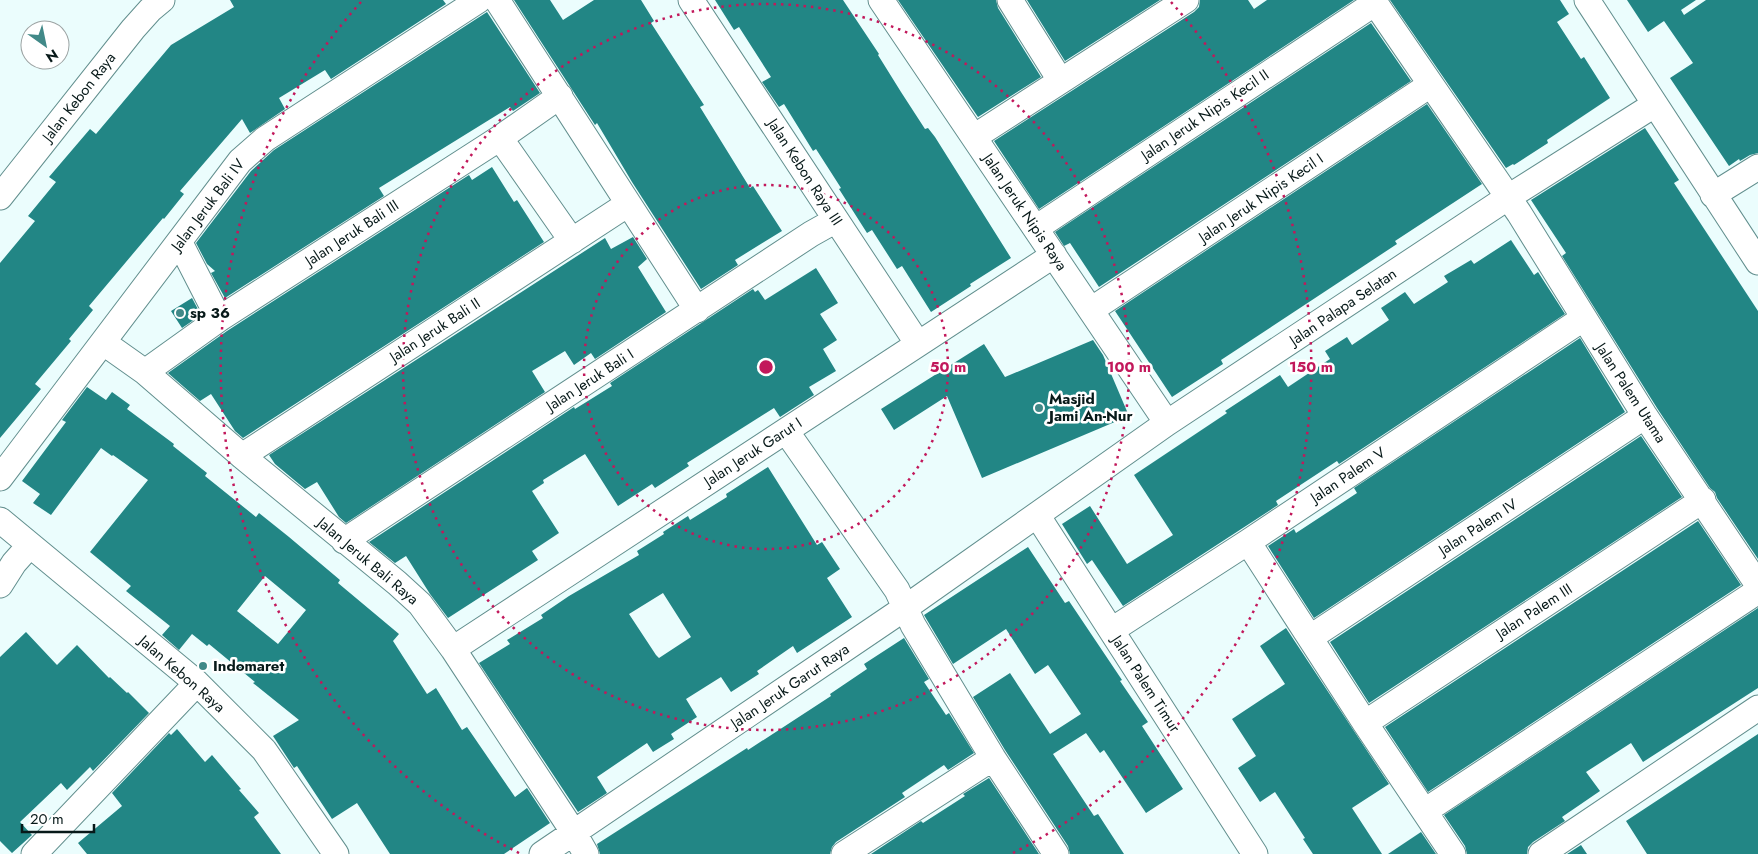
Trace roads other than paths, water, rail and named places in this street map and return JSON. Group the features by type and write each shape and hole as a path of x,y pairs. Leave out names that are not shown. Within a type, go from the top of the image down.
{"street":[{"name":"Jalan Kebon Raya","path":"0,197 133,29 162,0"},
{"name":"Jalan Jeruk Bali IV","path":"0,478 180,243 240,161 265,138 479,0"},
{"path":"497,0 696,310"},
{"name":"Jalan Kebon Raya III","path":"691,0 918,344"},
{"name":"Jalan Jeruk Nipis Raya","path":"881,0 1168,423"},
{"path":"1010,0 1060,80"},
{"path":"974,137 1186,0"},
{"path":"1588,0 1758,262"},
{"name":"Jalan Palem Utama","path":"1374,1 1519,213 1645,416 1758,585"},
{"name":"Jalan Jeruk Nipis Kecil II","path":"1036,228 1374,1"},
{"name":"Jalan Jeruk Nipis Kecil I","path":"1091,310 1430,85"},
{"name":"Jalan Jeruk Bali III","path":"145,372 219,319 500,138 560,96"},
{"name":"Jalan Palapa Selatan","path":"1037,515 1168,423 1507,198 1654,104"},
{"path":"500,138 572,241"},
{"path":"1713,195 1758,167"},
{"name":"Jalan Jeruk Bali II","path":"242,456 628,204"},
{"name":"Jalan Jeruk Bali I","path":"344,540 836,220"},
{"path":"180,243 219,319"},
{"name":"Jalan Jeruk Garut I","path":"453,650 1054,255"},
{"name":"Jalan Palem V","path":"1112,630 1248,542 1584,318"},
{"name":"Jalan Jeruk Bali Raya","path":"104,343 145,372 242,456 420,604 453,650 586,854"},
{"name":"Jalan Palem IV","path":"1311,637 1645,416"},
{"path":"786,431 897,590 913,626 994,758 1056,854"},
{"name":"Jalan Palem III","path":"1365,723 1702,500"},
{"name":"Jalan Jeruk Garut Raya","path":"542,854 905,608 1037,515"},
{"name":"Jalan Palem Timur","path":"1037,515 1256,854"},
{"name":"Jalan Kebon Raya","path":"0,520 197,684 264,750 336,854"},
{"path":"1248,542 1365,723 1453,854"},
{"path":"0,585 14,563 30,545"},
{"path":"1425,811 1758,591"},
{"path":"34,854 197,684"},
{"path":"1541,854 1758,708"},
{"path":"844,854 994,758"}],"place":[{"name":"sp 36","path":"180,313"},
{"name":"Masjid Jami An-Nur","path":"1039,408"},
{"name":"Indomaret","path":"203,666"}]}
